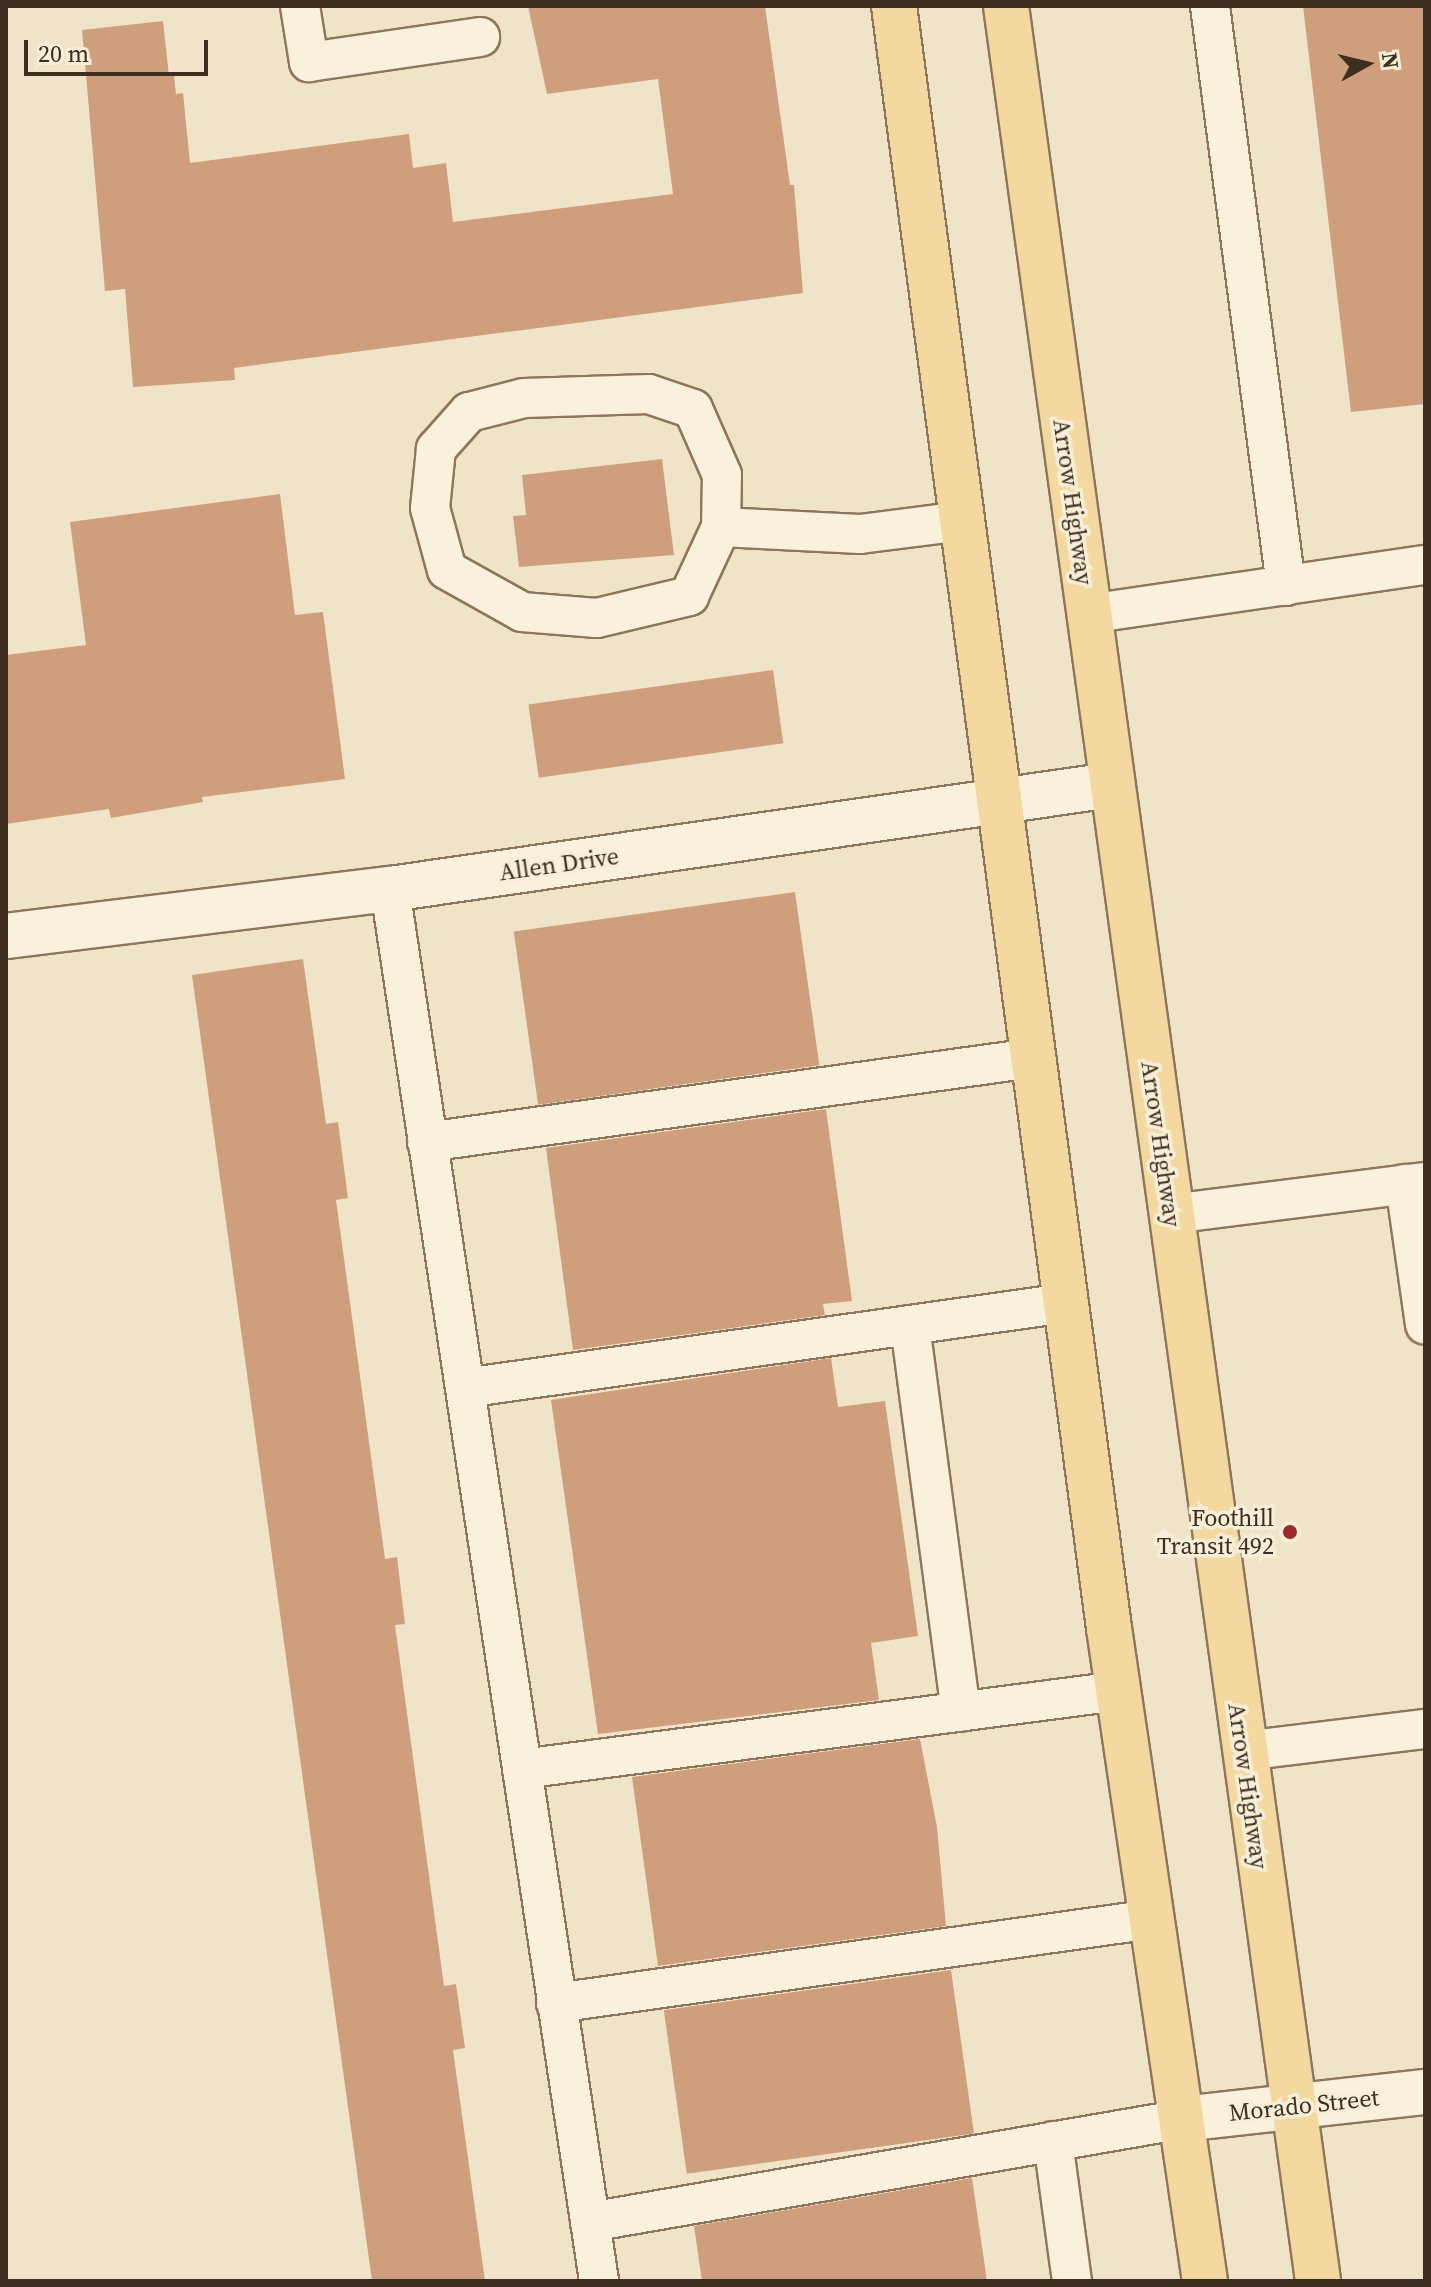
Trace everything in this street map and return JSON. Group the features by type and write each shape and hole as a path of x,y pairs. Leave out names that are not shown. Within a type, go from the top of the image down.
{"main road":[{"path":"894,6 997,801 1118,1691 1205,2281"},
{"name":"Arrow Highway","path":"1006,6 1318,2281"}],"street":[{"name":"Allen Drive","path":"6,936 390,889 1111,785"},
{"name":"Morado Street","path":"1183,2119 1425,2092"}],"lane":[{"path":"300,6 309,62 480,37"},
{"path":"1210,6 1286,586"},
{"path":"649,394 693,409 722,475 721,527 689,596 597,618 522,612 447,570 430,508 436,449 469,412 524,398 649,394"},
{"path":"721,527 860,534 961,521"},
{"path":"1088,614 1425,565"},
{"path":"390,889 599,2281"},
{"path":"427,1142 1032,1058"},
{"path":"1171,1214 1415,1183 1425,1325"},
{"path":"465,1388 1065,1303"},
{"path":"910,1325 961,1712"},
{"path":"522,1769 1118,1691"},
{"path":"1243,1751 1425,1729"},
{"path":"556,2003 1152,1919"},
{"path":"590,2222 1183,2119"},
{"path":"1053,2141 1072,2281"}],"building":[{"path":"528,6 765,6 790,185 794,185 803,293 234,368 235,380 133,387 125,289 105,291 82,30 163,21 169,76 174,75 176,94 183,93 190,163 409,134 413,168 446,163 453,222 673,194 658,79 547,94"},
{"path":"1303,6 1425,6 1425,404 1351,412"},
{"path":"662,459 674,555 519,567 513,516 526,515 522,475"},
{"path":"280,494 295,615 323,612 345,779 202,797 203,802 111,818 109,809 6,824 6,655 86,645 70,522"},
{"path":"773,670 783,743 539,778 528,704"},
{"path":"795,892 819,1065 538,1105 514,932"},
{"path":"303,959 326,1124 338,1122 348,1198 336,1200 385,1559 397,1557 405,1624 395,1625 444,1986 456,1984 465,2048 453,2050 485,2281 372,2281 192,975"},
{"path":"826,1109 852,1301 823,1304 825,1315 573,1350 546,1148"},
{"path":"831,1358 838,1407 885,1401 918,1636 871,1643 879,1700 598,1734 551,1400"},
{"path":"920,1739 937,1827 946,1926 658,1966 632,1777"},
{"path":"951,1970 974,2133 687,2174 664,2010"},
{"path":"972,2178 987,2281 702,2281 694,2226"}],"place":[{"name":"Foothill Transit 492","path":"1290,1532"}]}
